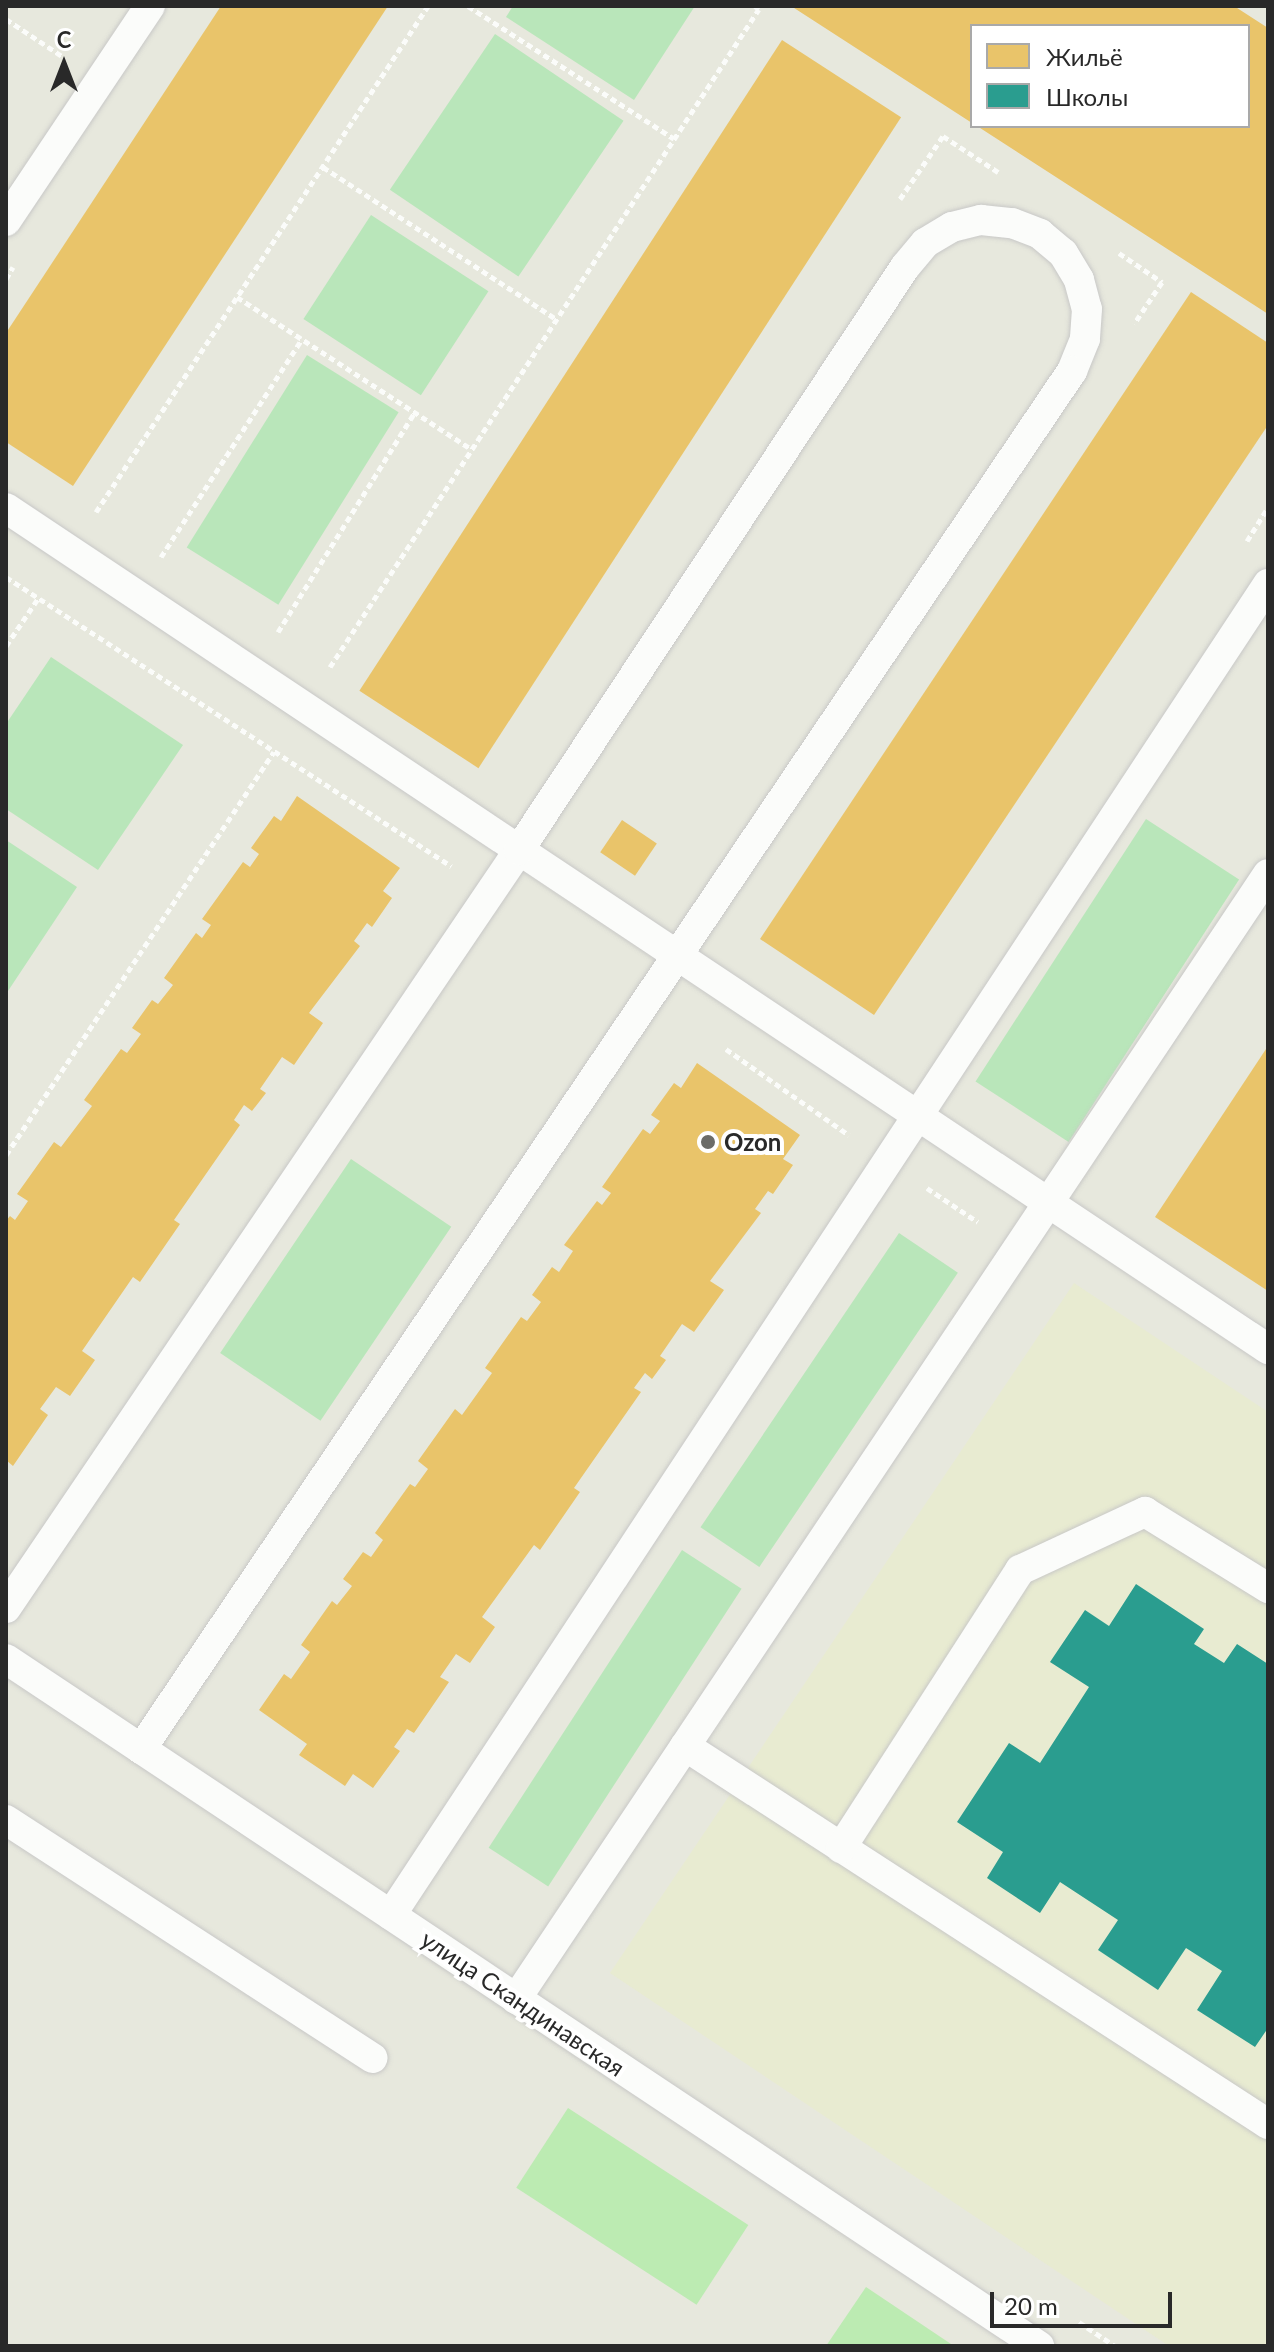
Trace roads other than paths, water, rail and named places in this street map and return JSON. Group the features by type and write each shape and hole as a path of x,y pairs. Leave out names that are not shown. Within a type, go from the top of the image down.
{"lane":[{"path":"6,221 150,6"},
{"path":"6,1608 519,850 905,267 925,243 952,227 981,220 1012,223 1040,234 1063,253 1079,280 1087,309 1085,339 1072,371 141,1749"},
{"path":"6,508 1268,1349"},
{"path":"391,1915 1268,584"},
{"path":"516,1999 1268,874"},
{"path":"841,1848 1020,1570 1145,1512 1268,1588"},
{"name":"улица Скандинавская","path":"6,1659 1039,2346"},
{"path":"685,1746 1268,2124"},
{"path":"6,1820 373,2058"}],"place":[{"name":"Ozon","path":"708,1142"}]}
